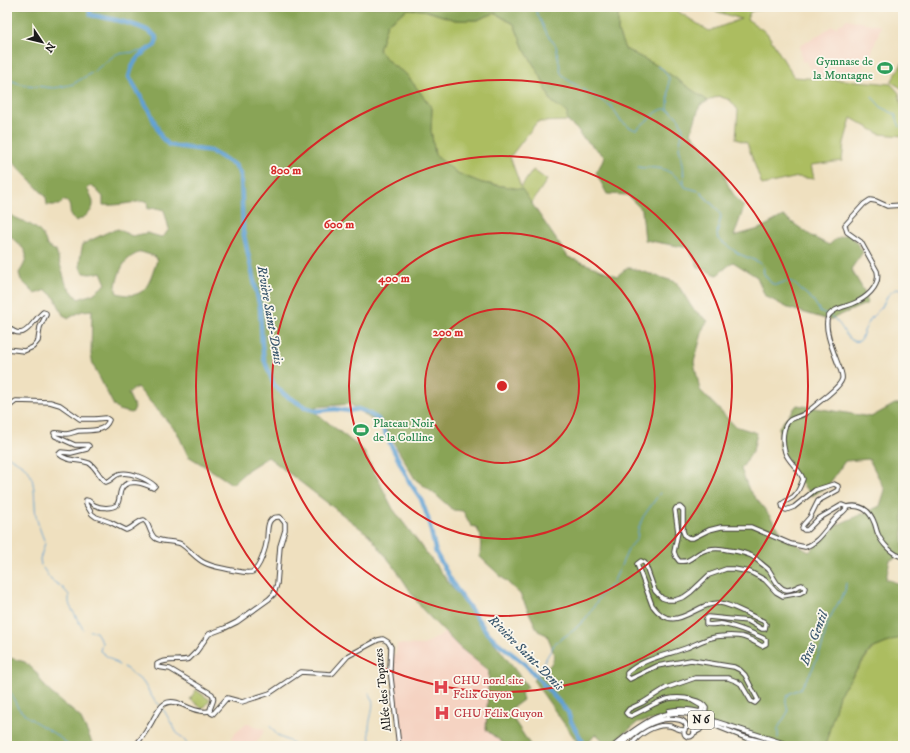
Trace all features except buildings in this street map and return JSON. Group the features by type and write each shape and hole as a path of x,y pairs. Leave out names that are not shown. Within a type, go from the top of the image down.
{"main road":[{"path":"903,205 887,206 870,200 864,204 846,225 847,232 859,240 862,244 877,271 877,278 872,290 864,297 829,315 827,326 828,335 842,375 842,380 835,389 808,412 792,419 786,426 784,440 785,454 801,474 803,480 795,495 784,502 782,506 786,510 789,509 815,490 834,484 838,486 839,489 817,502 810,517 802,528 806,530 808,529 818,519 842,505 847,507 856,505 864,509 874,522 881,540 897,555 903,557"},
{"path":"7,326 20,333 28,329 41,313 44,311 46,313 39,330 38,341 33,347 24,351 7,349"},
{"path":"7,408 16,402 50,402 60,406 80,419 108,419 106,426 96,430 78,431 67,434 55,432 53,434 55,436 75,445 87,444 89,446 87,449 70,453 60,452 59,455 67,459 88,463 106,482 118,474 126,474 144,479 155,486 153,488 146,484 137,482 126,484 120,490 120,500 117,505 111,508 97,506 89,500 86,500 86,504 92,514 126,530 129,530 141,520 144,520 147,523 151,534 155,538 181,545 206,564 247,572 256,570 266,545 268,525 270,521 276,517 280,517 283,519 286,526 280,546 277,584 272,596 237,622 208,634 197,651 189,659 172,659 160,662 156,665 160,668 174,671 212,694 214,699 210,711 200,712 175,702 165,703 159,708 148,728 135,746"},
{"path":"625,739 650,724 672,719 684,722 689,736 700,730 707,710 705,706 699,702 690,699 679,697 668,698 657,702 633,715 629,716 627,714 629,709 666,688 695,678 733,680 741,684 752,702 756,702 758,699 745,675 734,667 691,660 657,666 630,678 627,678 627,673 656,657 686,648 713,637 740,636 752,639 762,646 766,644 766,640 763,638 744,630 719,624 706,624 708,617 748,621 762,629 765,629 766,624 763,621 719,603 707,606 678,618 666,617 652,605 637,566 639,562 642,561 645,563 655,591 662,598 668,600 675,600 684,597 709,575 726,569 750,572 765,580 776,592 783,596 803,593 805,588 802,585 790,590 783,588 769,571 755,559 731,550 708,550 687,561 679,561 674,552 678,532 678,522 675,512 676,508 680,507 683,510 683,531 685,536 688,538 693,538 709,530 721,527 751,527 791,544 805,548 815,542 837,516 846,510 847,507"},
{"name":"Allée des Topazes","path":"210,711 212,714 214,713 227,698 242,702 270,694 301,672 331,674 348,656 378,640 383,639 388,642 391,647 390,669 399,746"},
{"path":"690,699 702,706 702,710 700,712"},
{"path":"625,739 643,722 659,713 675,710 700,712 705,716"},
{"name":"N 6","path":"619,746 638,727 657,717 672,713 685,713 792,746"},
{"name":"N 6","path":"614,746 649,722 664,716 679,715 700,719 744,737 779,746"},
{"path":"632,746 635,740 640,736 657,726 668,726 677,729 679,732 697,728 702,725"},
{"path":"692,728 694,733"}],"shaded area":[{"path":"847,19 881,26 871,55 859,75 841,71 817,84 807,61 802,62 800,46 807,40 808,42 832,26 837,27"},
{"name":"CHU nord site Felix Guyon","path":"446,632 487,671 489,677 487,696 498,732 509,746 402,746 392,662 397,644 424,645"},
{"path":"249,723 255,727 265,730 256,743 248,746 236,746 231,737"}],"green space":[{"path":"7,7 618,7 618,32 625,49 658,66 708,101 700,105 691,133 724,172 729,187 744,207 734,236 759,229 783,216 813,237 829,245 836,239 849,233 863,252 851,269 864,291 868,303 829,320 788,308 765,296 757,277 733,262 717,275 698,267 689,248 645,240 642,210 627,195 607,194 596,173 605,157 567,121 567,113 551,101 540,75 524,49 514,24 495,13 477,20 455,20 424,10 408,9 387,24 379,50 391,64 406,74 432,108 431,130 435,155 457,173 482,183 522,189 568,257 617,276 628,267 676,282 693,309 708,321 704,326 694,362 700,390 735,426 757,433 753,451 741,469 749,490 785,537 809,552 837,525 880,506 885,490 869,459 845,461 828,486 812,496 797,478 780,447 779,427 797,405 871,417 895,404 903,404 903,555 890,560 886,579 903,585 903,638 899,638 871,649 839,695 825,746 752,746 732,733 681,716 638,722 609,746 596,734 585,746 580,746 533,680 553,661 553,651 547,635 538,631 520,594 480,557 481,536 476,527 471,526 463,511 453,510 415,479 387,431 350,404 315,407 316,413 363,450 393,509 528,687 521,693 523,700 508,711 531,746 507,746 486,730 489,671 459,647 422,609 395,568 369,535 268,457 249,469 232,484 188,456 177,432 137,387 128,393 135,408 132,413 118,410 114,406 93,365 91,355 92,310 82,311 69,318 63,315 55,298 46,290 35,294 21,280 19,273 24,265 26,254 7,232 7,213 32,225 41,233 47,246 56,251 66,284 78,299 93,294 106,284 101,272 86,274 80,268 80,257 83,244 118,229 132,236 147,233 161,237 164,236 169,229 164,210 156,208 148,209 147,201 103,205 103,197 92,185 87,189 93,200 92,209 76,221 71,217 67,202 64,200 59,205 47,205 46,197 10,159 7,160","holes":["141,252 154,256 157,260 145,288 134,295 117,293 117,281 122,267 128,259"]},
{"path":"618,7 671,7 709,31 741,19 702,7 768,7 750,12 747,19 767,33 794,77 891,84 899,93 903,113 903,136 880,134 851,118 844,143 842,161 811,165 814,179 798,177 762,185 747,143 736,139 738,110 730,100 718,96 708,101 658,66 625,49 618,32"},
{"path":"408,9 424,10 455,20 477,20 494,13 514,24 524,49 540,75 551,101 568,113 567,121 537,122 510,157 521,187 533,170 547,180 530,205 503,186 482,183 457,173 435,155 431,130 432,108 406,74 391,64 379,50 387,24"},
{"path":"903,62 903,89 891,82"},
{"path":"899,638 903,638 903,746 825,746 839,695 872,649"},
{"path":"7,657 25,662 36,672 43,684 51,693 80,717 94,746 7,746"},
{"path":"196,690 210,700 203,709 190,699"}],"waterway":[{"name":"Rivière Saint-Denis","path":"88,7 91,15 137,26 153,34 157,39 155,45 141,54 135,61 129,77 150,112 161,137 169,145 210,151 235,165 241,175 243,231 260,308 264,359 274,385 285,395 305,407 317,411 335,409 349,411 358,409 378,419 410,483 421,499 428,518 436,553 455,587 486,631 497,642 526,665 568,712 573,725 585,746"},
{"path":"534,7 547,34 556,46 561,73 566,79 611,106 620,120 636,130 657,112 663,109 671,111 679,119 683,129 679,147 683,164 684,185 685,187 699,191 718,210 721,216 717,234 718,239 739,254 761,263 764,274 771,283 776,285 787,281 792,282 813,300 820,311 828,315"},
{"path":"7,79 26,85 54,88 65,86 73,84 93,72 116,54 145,51"},
{"path":"657,66 663,69 669,78 668,109"},
{"path":"872,97 882,108 895,114 900,127"},
{"path":"638,167 660,168 671,173 684,183"},
{"path":"831,316 851,340 861,340 871,318 882,307 888,295 897,288 903,290"},
{"path":"7,456 26,468 31,475 34,486 36,516 44,540"},
{"path":"536,676 555,643 574,630 586,618 602,594 613,583 629,548 637,539 638,530 643,517 660,493"},
{"path":"41,565 40,559 45,543"},
{"path":"43,568 51,580 62,587 69,595 70,606 83,629"},
{"name":"Bras Gentil","path":"778,738 778,728 788,712 786,698 789,694 801,688 812,670 822,647 828,621 845,591 846,583"},
{"path":"90,631 96,632 102,642 100,651 119,665"},
{"path":"124,667 143,682 154,700 160,705"},
{"path":"7,687 21,711 58,736 69,746"},
{"path":"369,693 373,701 369,727 370,746"},
{"path":"162,707 177,733 189,746"},
{"path":"270,726 278,736 293,743 295,746"}],"place":[{"name":"Gymnase de la Montagne","path":"885,68"},
{"name":"Plateau Noir de la Colline","path":"361,430"},
{"name":"CHU nord site Felix Guyon","path":"441,687"},
{"name":"CHU Félix Guyon","path":"442,713"}]}
